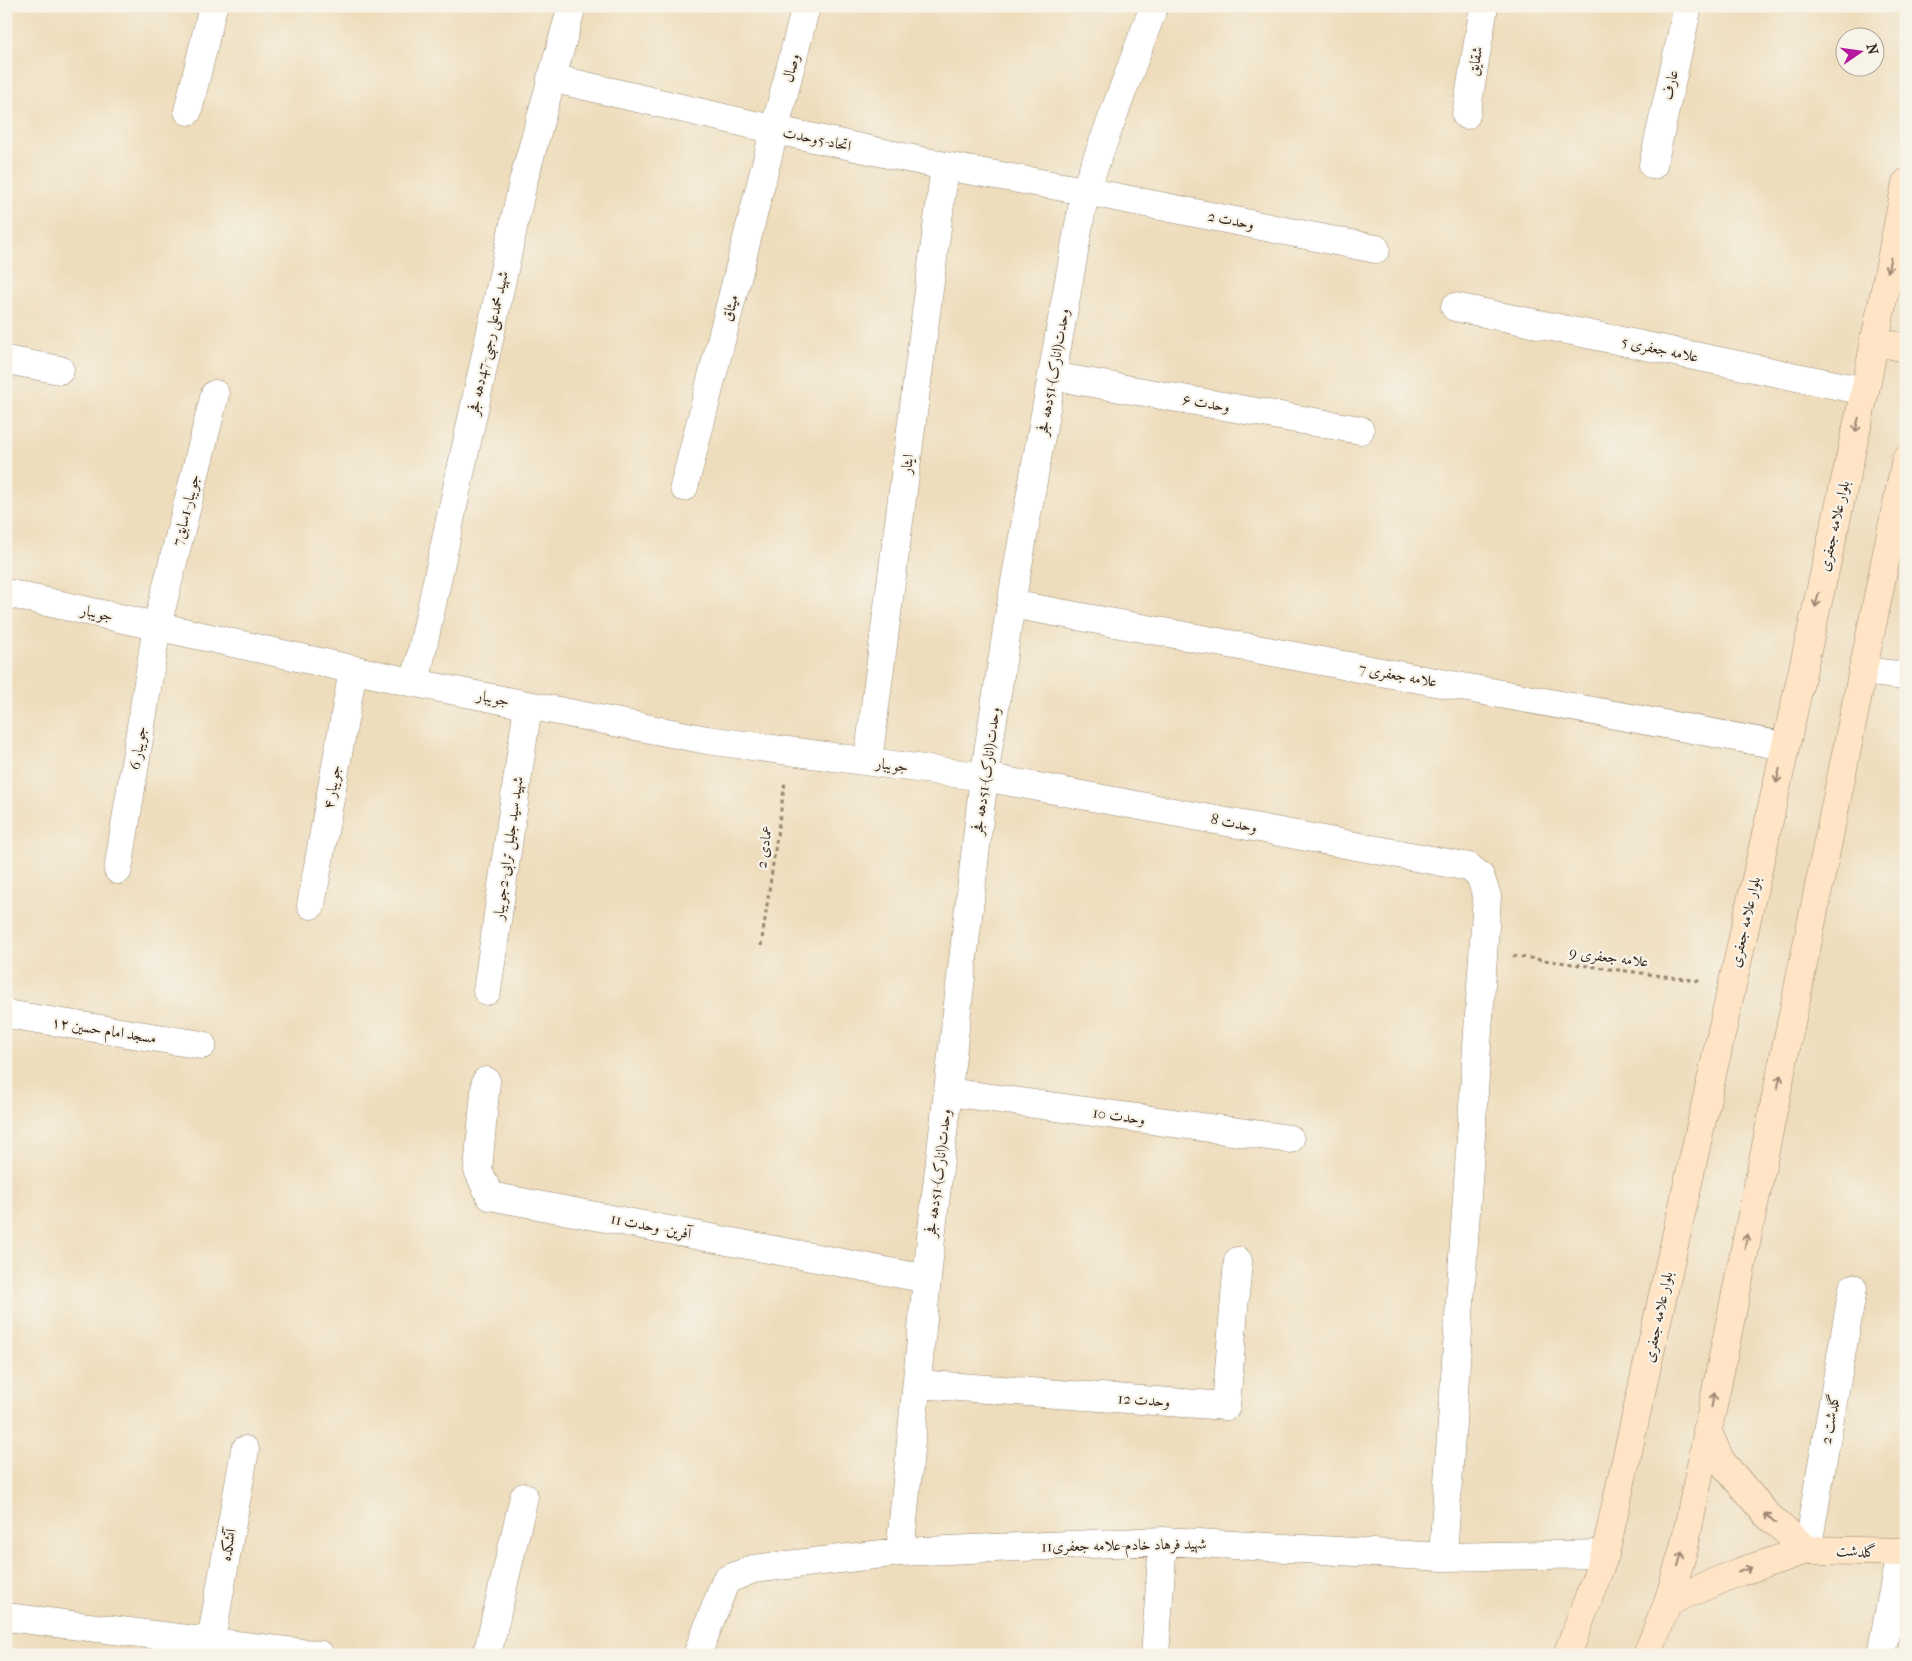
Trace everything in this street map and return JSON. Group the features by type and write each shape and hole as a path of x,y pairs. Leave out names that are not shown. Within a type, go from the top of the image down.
{"main road":[{"name":"بلوار علامه جعفری","path":"1567,1655 1605,1554 1784,746 1865,391 1873,341 1906,183"},
{"path":"1873,341 1906,348"},
{"path":"1646,1655 1668,1602 1684,1548 1906,460"},
{"path":"1708,1430 1721,1461 1766,1514 1807,1550"},
{"name":"گلدشت","path":"1668,1602 1739,1572 1807,1550 1903,1553"}],"street":[{"path":"188,111 213,6"},
{"name":"شهید محمدعلی رجبی-47دهه فجر","path":"414,683 523,182 572,6"},
{"name":"وصال","path":"776,130 806,6"},
{"name":"وحدت(انارک)-51دهه فجر","path":"900,1552 927,1279 984,777 1011,604 1085,191 1154,6"},
{"name":"شقایق","path":"1466,115 1484,6"},
{"name":"عارف","path":"1653,164 1688,6"},
{"name":"اتحاد-5وحدت","path":"551,78 776,130 945,166 1085,191"},
{"name":"میثاق","path":"684,486 776,130"},
{"name":"ایثار","path":"868,761 945,166"},
{"name":"وحدت 2","path":"1085,191 1376,249"},
{"name":"علامه جعفری 5","path":"1455,307 1865,391"},
{"path":"6,360 60,370"},
{"name":"وحدت ۶","path":"1052,376 1360,430"},
{"name":"7جویبار-1سابق","path":"157,626 216,394"},
{"name":"جویبار","path":"6,593 414,683 707,740 984,777"},
{"name":"علامه جعفری 7","path":"1011,604 1784,746"},
{"name":"جویبار 6","path":"118,870 157,626"},
{"name":"جویبار ۴","path":"311,905 353,670"},
{"path":"1864,671 1906,676"},
{"name":"شهید سید جلیل ترابی-2جویبار","path":"487,991 528,705"},
{"name":"وحدت 8","path":"984,777 1469,867 1480,876 1487,896 1483,952"},
{"path":"1443,1557 1483,952"},
{"name":"مسجد امام حسین ۱۲","path":"6,1014 202,1045"},
{"name":"آفرین- وحدت 11","path":"486,1081 478,1170 490,1196 927,1279"},
{"name":"وحدت 10","path":"948,1092 1290,1140"},
{"name":"وحدت 12","path":"917,1384 1226,1406 1238,1260"},
{"name":"گلدشت 2","path":"1807,1550 1853,1288"},
{"name":"آتشکده","path":"211,1641 245,1450"},
{"path":"487,1655 524,1497"},
{"path":"1155,1655 1163,1541"},
{"name":"شهید فرهاد خادم-علامه جعفری11","path":"698,1655 726,1580 753,1569 900,1552 1163,1541 1443,1557 1605,1554"},
{"path":"1881,1655 1903,1553"},
{"path":"6,1617 211,1641 250,1650 320,1655"}],"path":[{"name":"عمادی 2","path":"761,946 790,751"},
{"name":"علامه جعفری 9","path":"1483,952 1731,984"}]}
